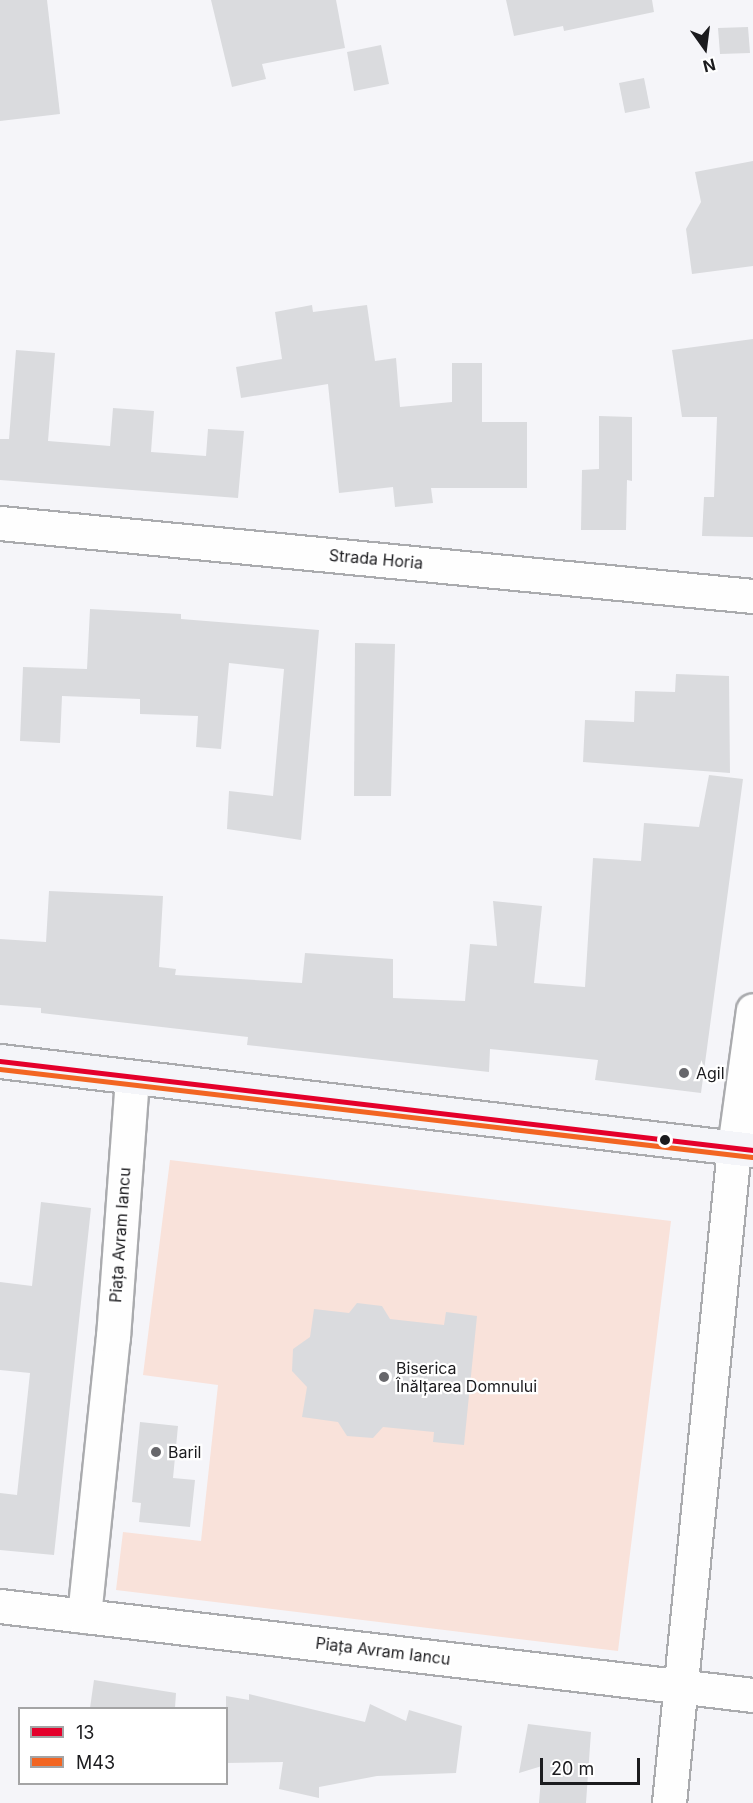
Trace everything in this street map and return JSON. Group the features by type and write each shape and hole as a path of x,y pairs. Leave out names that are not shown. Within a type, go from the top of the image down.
{"main road":[{"path":"0,1061 744,1149"}],"street":[{"name":"Strada Horia","path":"0,523 753,596"},
{"path":"669,1803 744,1149 753,1010"},
{"name":"Piața Avram Iancu","path":"132,1078 113,1337 84,1616 753,1695"},
{"path":"0,1606 84,1616"}],"shaded area":[{"path":"170,1160 671,1221 618,1651 116,1590 123,1532 201,1541 218,1385 143,1375"}],"building":[{"path":"0,0 47,0 60,114 0,121"},
{"path":"211,0 336,0 345,48 262,64 266,79 232,87"},
{"path":"506,0 652,0 654,12 564,31 563,26 514,36"},
{"path":"748,27 750,53 720,54 718,28"},
{"path":"381,45 389,84 354,91 347,52"},
{"path":"644,78 650,108 625,113 619,83"},
{"path":"753,161 753,266 692,274 686,229 701,202 695,172"},
{"path":"312,305 313,312 367,305 375,361 396,358 400,407 452,402 452,363 482,363 482,422 527,422 527,488 431,488 433,503 395,507 393,487 339,493 328,384 241,398 236,367 282,359 275,312"},
{"path":"753,339 753,537 702,536 704,497 714,497 717,417 682,417 672,350"},
{"path":"16,350 55,353 48,441 110,446 113,408 154,411 151,452 206,456 208,429 244,431 238,498 0,480 0,439 9,439"},
{"path":"599,416 632,417 632,481 627,480 626,530 581,530 582,470 599,469"},
{"path":"90,609 181,614 181,619 319,630 301,840 227,829 229,791 273,796 284,669 229,663 221,749 196,747 198,716 140,714 140,699 62,696 60,743 20,741 23,667 87,669"},
{"path":"355,643 395,644 391,796 354,796"},
{"path":"676,674 729,676 730,773 583,762 585,720 634,722 635,691 675,692"},
{"path":"709,775 743,779 701,1093 595,1080 598,1060 490,1049 489,1072 247,1045 248,1037 41,1013 41,1008 0,1005 0,939 46,942 49,891 163,896 159,967 176,969 175,975 302,983 305,953 393,959 393,998 465,1001 470,944 497,946 493,901 542,906 534,983 585,987 593,858 641,861 644,823 699,827"},
{"path":"41,1202 91,1208 54,1555 0,1550 0,1493 17,1495 30,1373 0,1370 0,1282 32,1286"},
{"name":"Biserica Înălțarea Domnului","path":"357,1303 382,1306 390,1319 444,1325 446,1312 477,1316 464,1445 433,1442 434,1432 383,1427 373,1438 347,1436 338,1422 302,1417 307,1387 292,1371 293,1349 310,1337 314,1309 349,1313"},
{"name":"Baril","path":"140,1422 178,1426 173,1478 195,1480 190,1527 139,1522 141,1503 132,1502"},
{"path":"94,1680 176,1693 175,1707 90,1707"},
{"path":"249,1694 365,1722 370,1704 406,1721 409,1710 462,1726 456,1773 377,1776 319,1787 319,1798 279,1789 283,1762 228,1763 226,1696 249,1700"},
{"path":"528,1724 591,1732 586,1803 539,1803 542,1766 519,1773"}],"transit line":[{"name":"13","path":"0,1061 753,1150"},
{"name":"M43","path":"0,1069 752,1157"}],"place":[{"name":"Agil","path":"684,1073"},
{"name":"Biserica Înălțarea Domnului","path":"384,1377"},
{"name":"Baril","path":"156,1452"}]}
